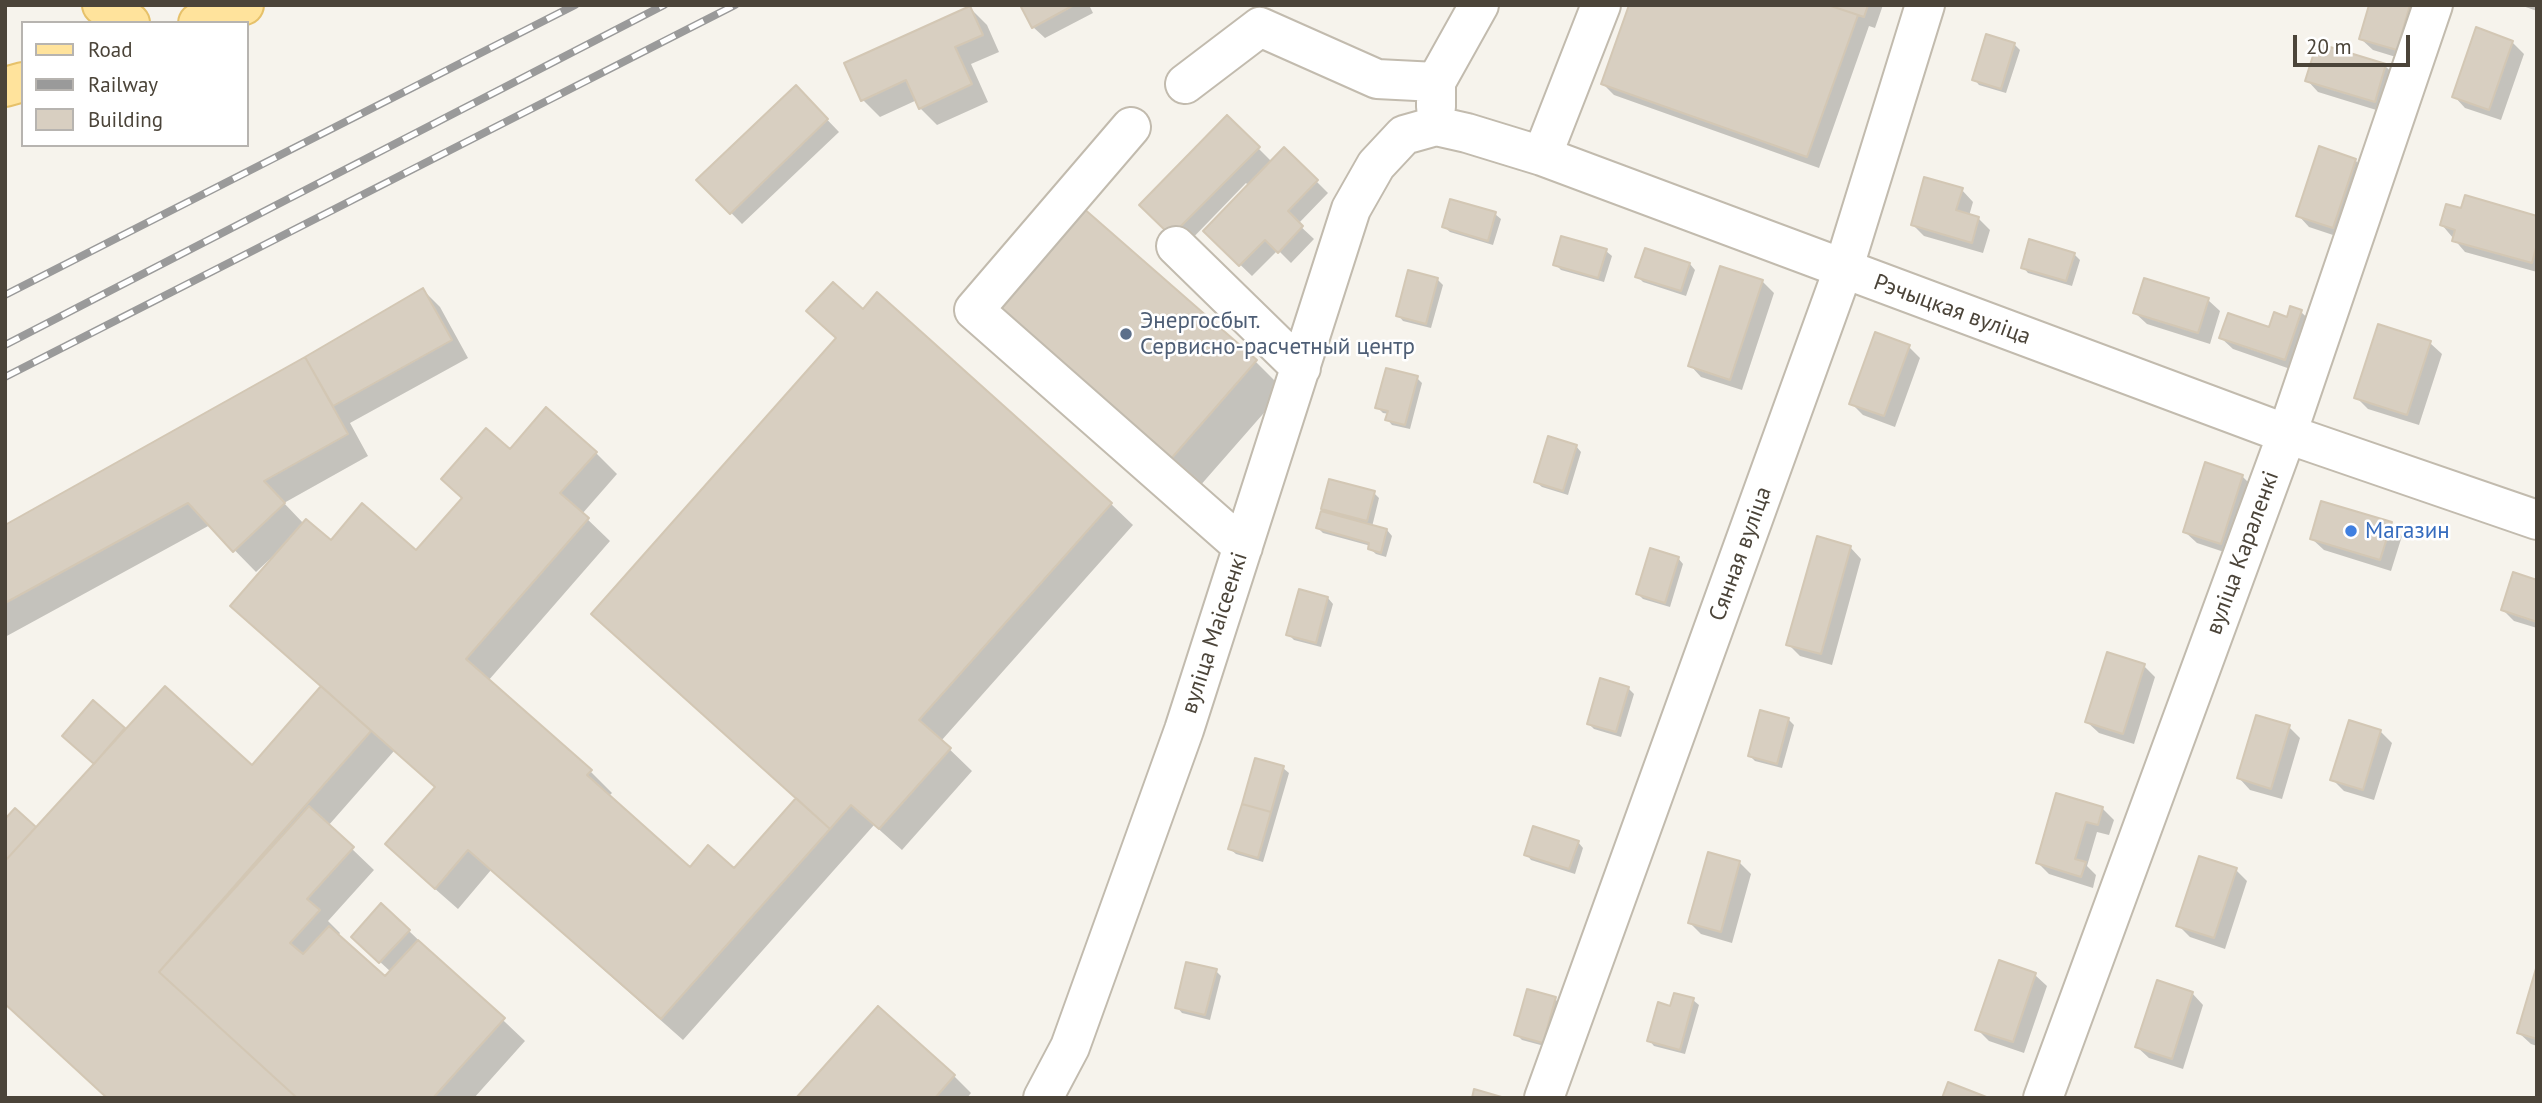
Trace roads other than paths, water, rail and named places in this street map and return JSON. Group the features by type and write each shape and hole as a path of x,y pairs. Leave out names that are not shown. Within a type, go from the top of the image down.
{"main road":[{"path":"102,5 127,21"},
{"path":"203,21 244,5"}],"street":[{"path":"1437,126 1436,82 1479,5"},
{"path":"1542,156 1601,5"},
{"name":"Сянная вуліца","path":"1544,1098 1843,270 1925,5"},
{"name":"вуліца Караленкі","path":"2043,1098 2287,434 2432,5"},
{"path":"1185,83 1260,27 1377,79 1436,82"},
{"name":"Рэчыцкая вуліца","path":"1437,126 1542,156 2287,434 2537,520"},
{"name":"вуліца Маісеенкі","path":"1043,1098 1070,1047 1184,730 1351,209 1377,165 1404,135 1437,126"},
{"path":"1131,127 974,310 1243,547"},
{"path":"1176,246 1301,368"}],"railway":[{"path":"5,295 575,5"},
{"path":"5,345 664,5"},
{"path":"5,377 735,5"}],"place":[{"name":"Энергосбыт. Сервисно-расчетный центр","path":"1126,334"},
{"name":"Магазин","path":"2351,531"}]}
